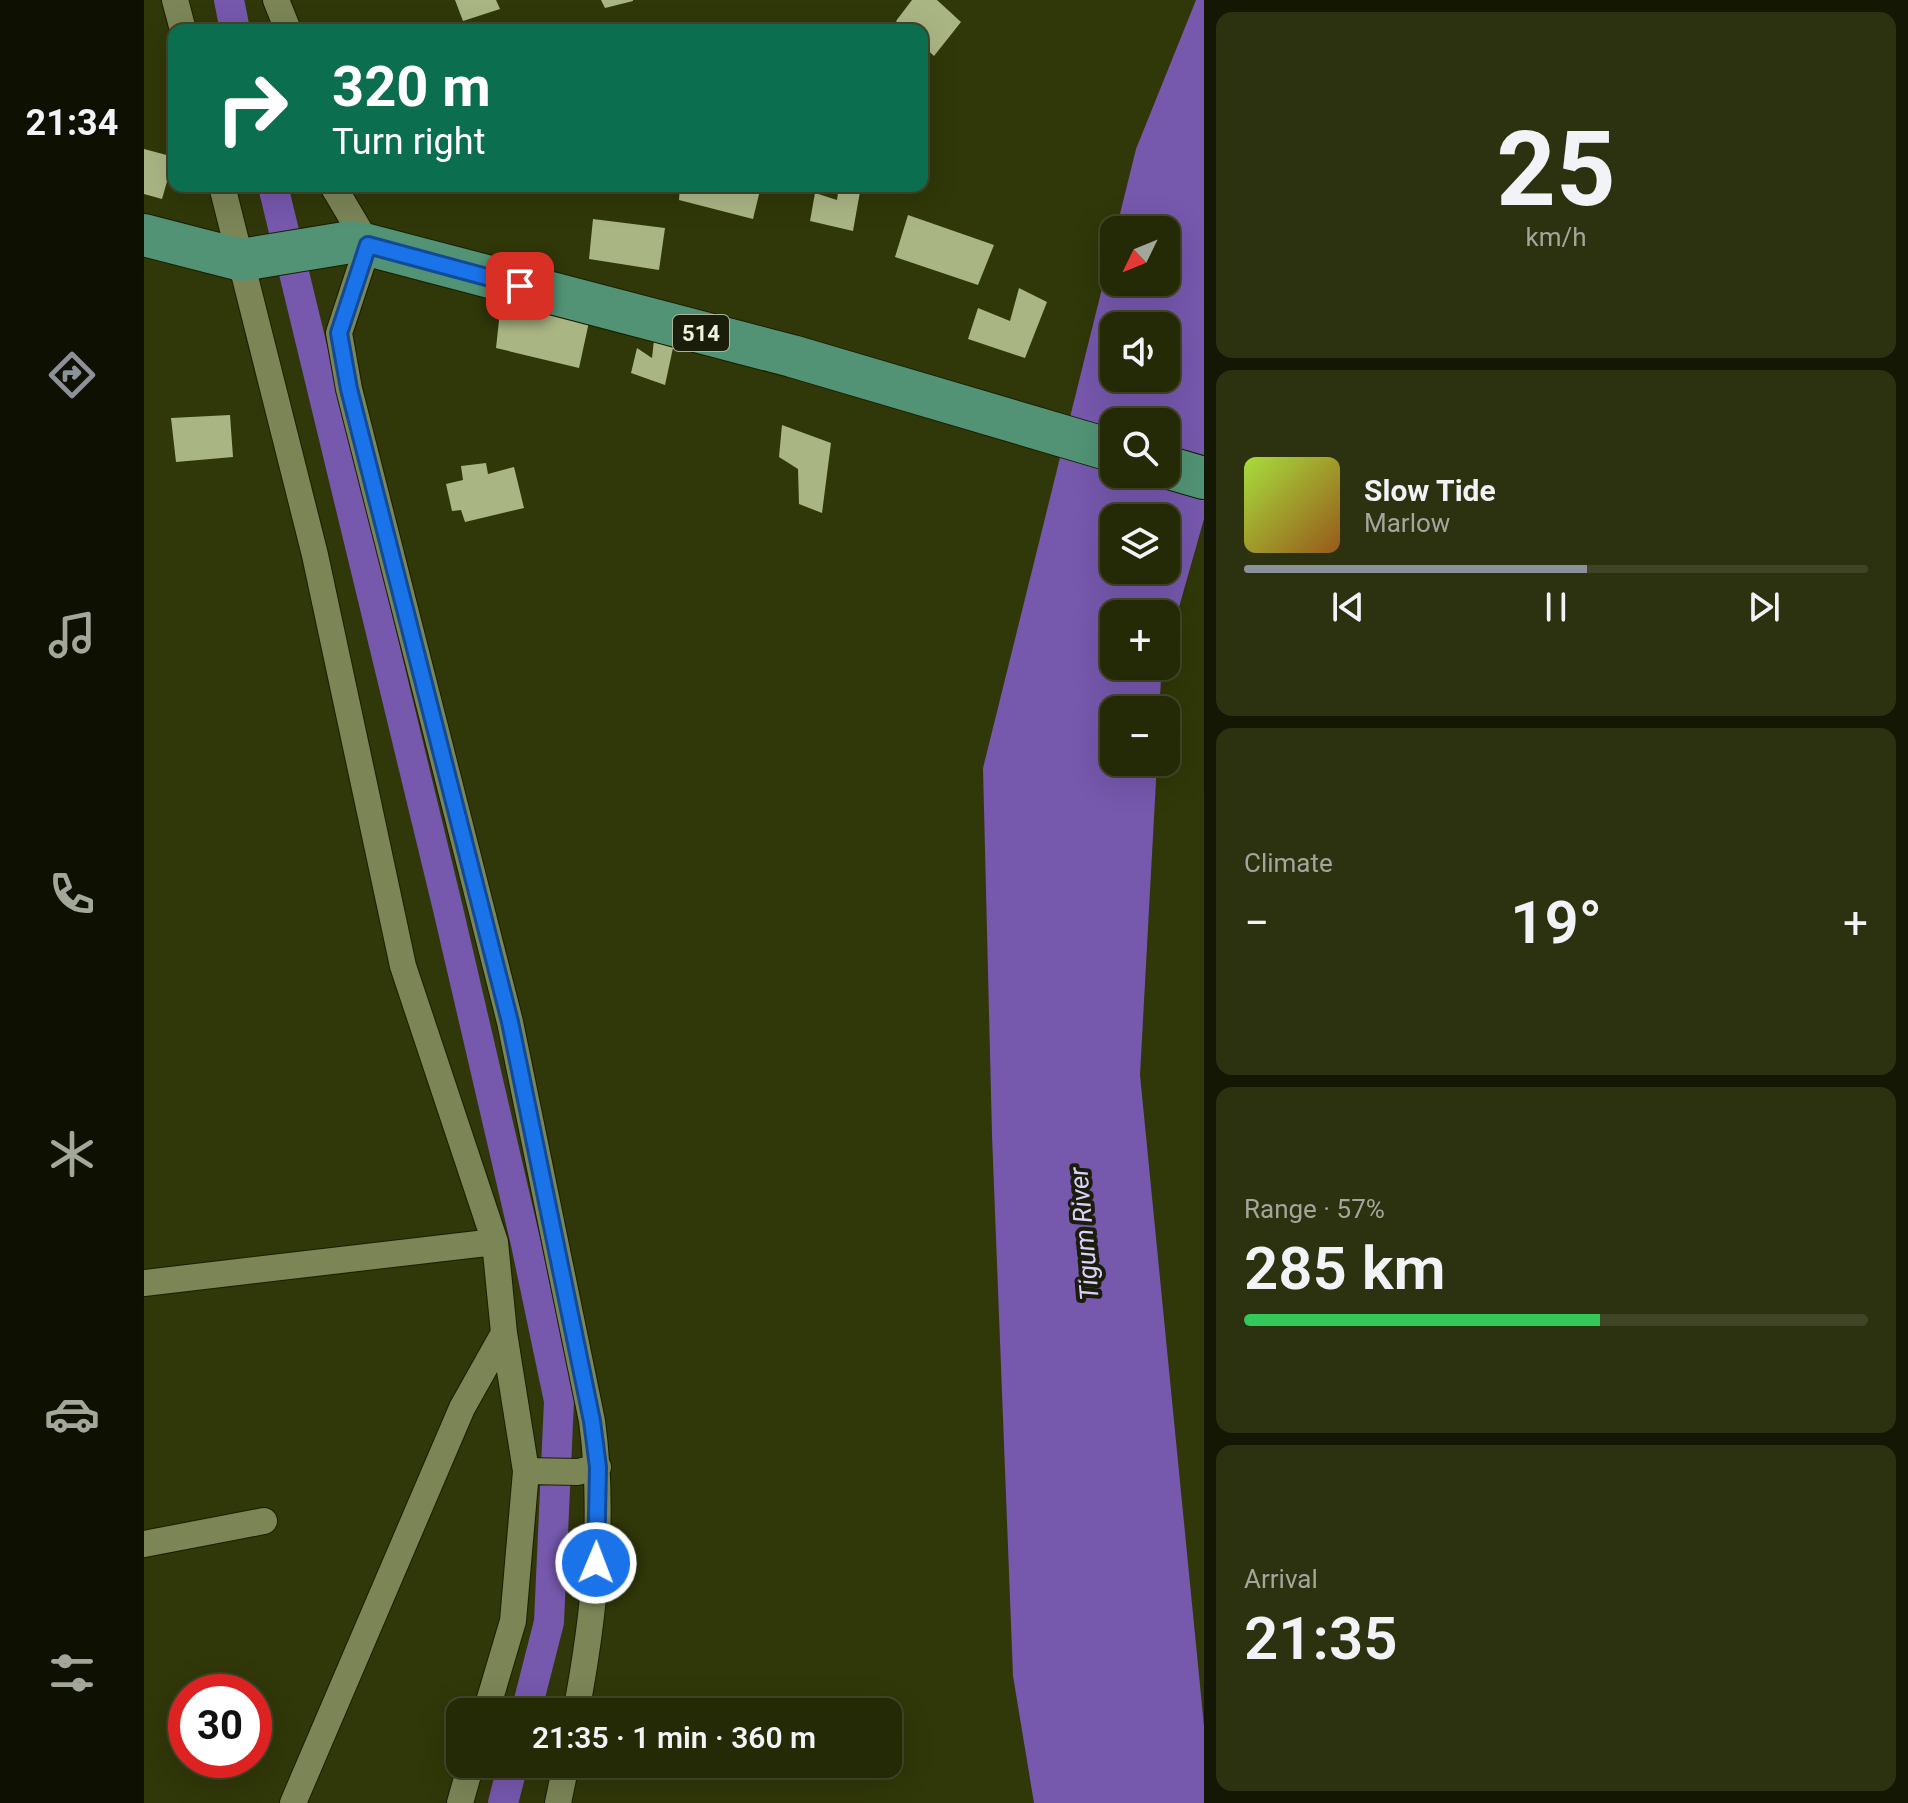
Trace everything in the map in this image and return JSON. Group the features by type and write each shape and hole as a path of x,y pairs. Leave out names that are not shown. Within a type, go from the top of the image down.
{"main road":[{"name":"514","path":"144,235 246,259 360,244 792,356 1100,447"},
{"path":"1180,471 1204,478"}],"street":[{"path":"175,0 181,24"},
{"path":"276,0 286,24"},
{"path":"224,192 246,259 315,555 403,966 495,1242 504,1333 531,1471 513,1621 490,1698"},
{"path":"336,192 360,244 339,333 349,389 510,1022 588,1469 596,1563 578,1698"},
{"path":"144,1283 495,1242"},
{"path":"293,1803 462,1408 504,1333"},
{"path":"531,1471 588,1469"},
{"path":"144,1544 264,1521"},
{"path":"460,1803 467,1778"},
{"path":"558,1803 563,1778"}],"water":[{"name":"Tigum River","path":"1196,0 1204,0 1204,519 1180,604 1180,600 1100,600 1100,680 1161,680 1160,696 1100,696 1100,776 1156,776 1140,1075 1204,1726 1204,1803 1034,1803 1013,1676 992,1135 983,768 1100,296 1180,296 1180,216 1119,216 1136,149"}],"building":[{"path":"455,0 496,0 500,9 463,21"},
{"path":"601,0 633,0 633,1 605,8"},
{"path":"912,0 937,0 961,22 934,56 928,50 928,24 899,24 896,21"},
{"path":"144,149 168,155 168,178 162,199 144,194"},
{"path":"680,192 760,192 753,219 679,200"},
{"path":"838,192 860,192 853,231 810,221 815,193 837,200"},
{"path":"908,215 994,245 978,285 895,257"},
{"path":"593,219 665,228 659,270 589,259"},
{"path":"1019,288 1047,302 1025,358 968,339 978,308 1010,321"},
{"path":"501,302 589,322 579,368 496,348"},
{"path":"654,340 673,348 665,385 631,373 637,348 652,358"},
{"path":"230,415 233,457 176,462 171,418"},
{"path":"782,425 831,443 822,513 799,504 798,469 779,457"},
{"path":"486,463 488,474 514,467 524,508 465,522 461,510 452,511 446,484 463,480 461,466"}],"waterway":[{"path":"229,0 234,24"},
{"path":"274,192 448,909 559,1401 549,1622 530,1698"},
{"path":"503,1803 509,1778"}],"route":[{"path":"520,286 368,245 339,333 349,389 399,591 510,1022 592,1421 598,1467 596,1563"}]}
